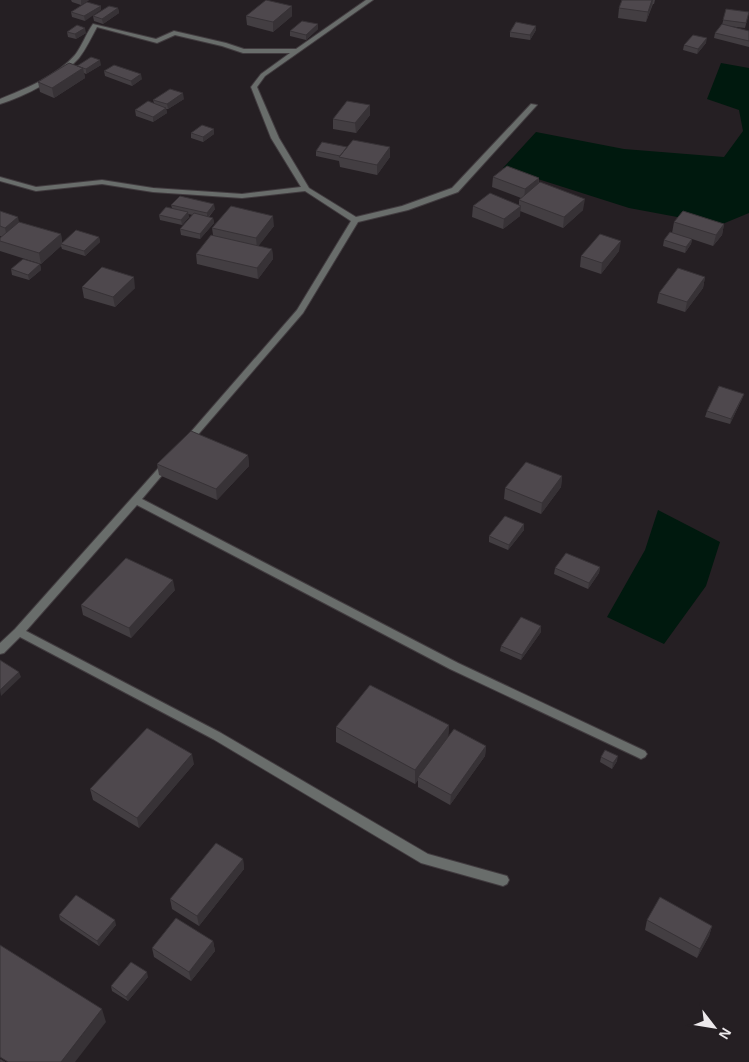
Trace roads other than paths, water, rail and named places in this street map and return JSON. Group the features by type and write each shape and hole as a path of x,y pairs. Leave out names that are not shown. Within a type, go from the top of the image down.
{"street":[{"path":"355,220 306,189 275,138 254,87 263,75 370,0"},
{"path":"0,102 17,95 64,68 77,56 94,25 157,41 174,33 224,44 243,51 297,51"},
{"path":"0,650 19,632 136,500 300,311 355,220 405,208 455,190 533,105"},
{"path":"0,179 36,189 102,182 153,190 242,196 306,189"},
{"path":"136,500 454,666 641,754"},
{"path":"19,632 217,736 425,859 503,880"}]}
